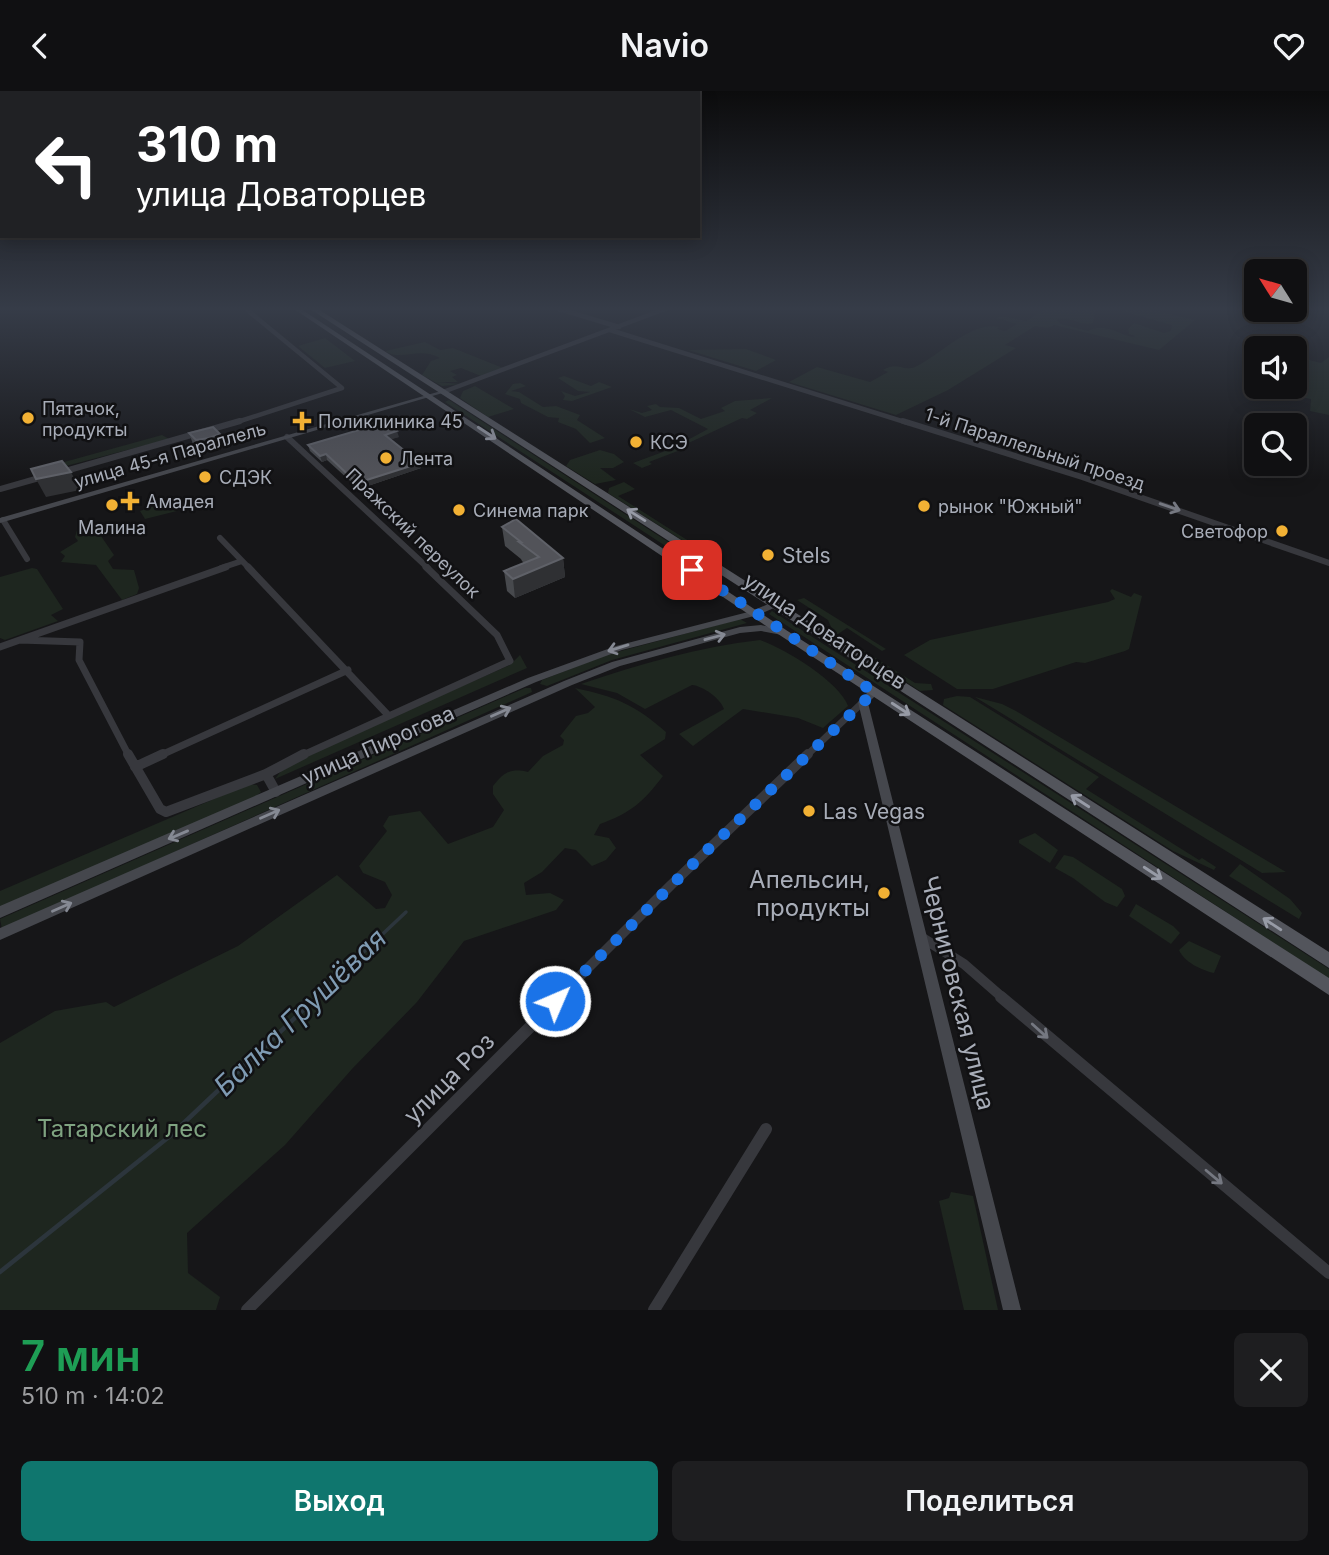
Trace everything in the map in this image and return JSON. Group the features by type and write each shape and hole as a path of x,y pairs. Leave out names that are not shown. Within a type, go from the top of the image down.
{"main road":[{"name":"улица Доваторцев","path":"384,366 755,613 868,697 1329,987"},
{"name":"улица Доваторцев","path":"402,366 1329,961"},
{"name":"улица 45-я Параллель","path":"1,518 443,392"},
{"name":"улица Пирогова","path":"0,912 532,680 619,648 755,613 773,605"},
{"name":"улица Пирогова","path":"0,934 616,664 740,630 761,628 782,632"},
{"path":"532,680 545,693"},
{"name":"Черниговская улица","path":"868,697 921,937 1012,1310"}],"street":[{"path":"0,489 296,405 342,388 315,366"},
{"path":"443,392 517,366"},
{"name":"1-й Параллельный проезд","path":"725,366 1082,477 1329,563"},
{"name":"Пражский переулок","path":"287,437 479,617 497,635 510,657 510,661 498,668 388,715"},
{"path":"1,518 27,559"},
{"path":"20,640 80,642 79,660 113,730 159,809 166,812 265,774 388,715 220,538"},
{"path":"0,647 242,561"},
{"path":"135,767 348,670"},
{"name":"улица Роз","path":"247,1310 661,895 868,697"},
{"path":"265,774 276,792"},
{"path":"921,937 964,964 1061,1050 1329,1273"},
{"path":"654,1310 766,1129"}],"green space":[{"path":"428,366 503,368 481,376 461,368 450,371 457,375 452,377 458,382 437,382 461,384 442,386 422,375"},
{"path":"739,366 765,366 756,371"},
{"path":"987,366 948,390 896,415 789,382 817,367 870,382 888,372 883,370 888,367"},
{"path":"1307,366 1329,366 1329,415 1310,411 1311,399 1307,398"},
{"path":"564,376 591,386 599,382 612,387 572,401 563,400 565,396 561,391 575,396 590,392 578,391 558,378"},
{"path":"513,384 526,386 511,391 519,392 543,407 556,406 580,415 577,420 605,438 590,443 576,429 558,422 559,418 548,417 521,403 520,399 505,394"},
{"path":"475,386 514,409 488,417 460,398 463,391"},
{"path":"772,398 750,410 757,413 747,419 742,418 680,447 683,449 649,462 652,464 642,468 633,463 671,449 708,429 671,410 645,417 629,409 642,413 652,410 647,406 656,404 660,407 679,408 701,419 725,411 721,408 735,401"},
{"path":"449,400 693,559 687,560 445,402"},
{"path":"162,435 169,439 62,467 57,464"},
{"path":"600,450 614,454 624,462 613,468 600,468 616,480 595,484 566,466 570,460"},
{"path":"624,482 635,489 618,496 695,545 709,546 697,546 685,542 608,493 609,488"},
{"path":"177,499 183,508 181,510 145,519 140,511"},
{"path":"92,523 114,555 108,561 113,569 134,570 139,588 137,594 122,600 96,565 61,562 65,556 60,552 78,541 75,537 77,530"},
{"path":"37,569 63,609 51,615 58,621 5,640 0,638 0,577"},
{"path":"1112,589 1131,597 1134,593 1142,596 1129,649 1125,651 1085,663 1076,662 993,689 957,689 904,655 930,640 1108,602 1115,599 1110,591"},
{"path":"804,598 886,649 882,651 847,628 838,634 915,683 931,684 933,690 920,691 842,640 834,634 828,620 797,600"},
{"path":"772,611 1329,969 1329,979 769,614"},
{"path":"740,619 747,623 612,660 547,686 540,684 542,680 606,655"},
{"path":"760,640 783,650 823,677 848,706 823,728 798,718 743,709 693,746 679,734 724,709 706,690 692,685 645,709 617,693 581,684 669,657"},
{"path":"520,655 527,668 275,779 281,771 335,742 510,665"},
{"path":"525,688 531,688 532,692 2,929 0,919"},
{"name":"Татарский лес","path":"575,688 624,703 666,732 665,739 640,755 663,776 636,806 600,824 594,835 609,838 616,848 606,860 592,866 576,850 565,848 542,872 524,883 526,895 550,893 564,900 556,910 464,941 417,1002 352,1069 285,1145 187,1233 188,1273 220,1297 216,1310 0,1310 0,1043 55,1011 106,1002 114,1007 238,946 337,875 376,909 385,908 392,895 385,882 363,873 359,866 387,831 383,826 389,816 420,811 448,844 493,827 504,810 493,794 493,786 497,781 512,771 528,772 543,756 563,745 564,740 560,736 576,716 588,713 595,707"},
{"path":"970,697 1099,777 1086,789 1199,860 1202,858 1216,867 1214,870 1173,851 943,705 944,699"},
{"path":"975,697 1002,704 1016,711 1286,872 1262,873"},
{"path":"249,784 257,785 261,792 252,799 0,910 0,891"},
{"path":"1035,833 1058,850 1050,863 1019,843 1019,840"},
{"path":"1064,855 1073,857 1122,889 1125,896 1117,907 1105,902 1055,868"},
{"path":"1240,864 1290,899 1302,913 1299,919 1229,876"},
{"path":"1136,904 1180,933 1171,944 1129,916"},
{"path":"1189,941 1221,956 1214,973 1194,965 1181,954 1179,950"},
{"path":"951,1192 973,1196 998,1310 964,1310 939,1201 949,1198"}],"building":[{"path":"386,422 397,431 385,435 420,463 357,483 326,454 320,456 308,445"},
{"path":"213,427 220,434 196,440 189,433"},
{"path":"62,461 71,472 36,479 31,469"},
{"path":"516,519 563,558 513,579 504,571 539,557 502,527"}],"waterway":[{"name":"Балка Грушёвая","path":"315,998 406,912"},
{"name":"Балка Грушёвая","path":"0,1272 170,1136 317,997"}],"place":[{"name":"Пятачок, продукты","path":"28,418"},
{"name":"Поликлиника 45","path":"302,421"},
{"name":"КСЭ","path":"636,442"},
{"name":"Лента","path":"386,458"},
{"name":"СДЭК","path":"205,477"},
{"name":"Амадея","path":"130,501"},
{"name":"Малина","path":"112,505"},
{"name":"рынок \"Южный\"","path":"924,506"},
{"name":"Синема парк","path":"459,510"},
{"name":"Светофор","path":"1282,531"},
{"name":"Stels","path":"768,555"},
{"name":"Las Vegas","path":"809,811"},
{"name":"Апельсин, продукты","path":"884,893"}],"route":[{"path":"555,1001 700,857 874,692 692,570"}]}
